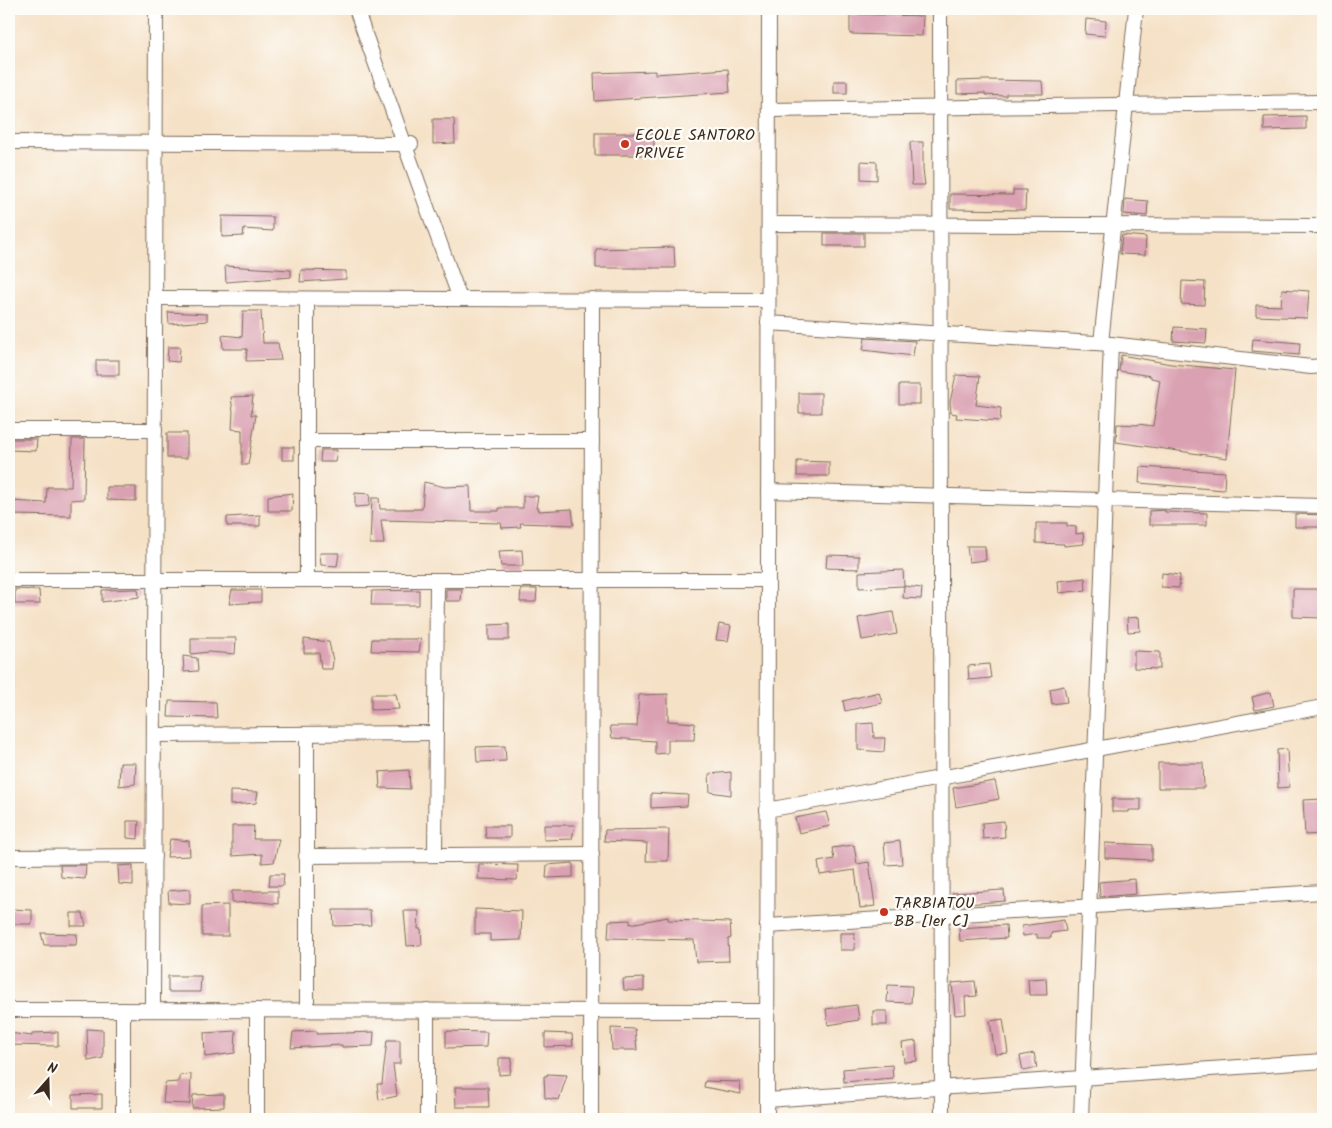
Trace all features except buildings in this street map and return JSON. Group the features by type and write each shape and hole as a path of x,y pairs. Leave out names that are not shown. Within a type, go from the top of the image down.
{"street":[{"path":"153,1010 156,9"},
{"path":"356,9 408,144 460,299"},
{"path":"767,1119 769,9"},
{"path":"940,9 942,1119"},
{"path":"1082,1119 1105,500 1106,343 1114,225 1136,9"},
{"path":"769,110 1323,102"},
{"path":"9,142 408,144"},
{"path":"769,224 1323,226"},
{"path":"155,298 768,300"},
{"path":"307,298 307,580"},
{"path":"591,1119 592,299"},
{"path":"768,324 1106,343 1311,367 1323,366"},
{"path":"9,430 155,430"},
{"path":"307,441 592,441"},
{"path":"768,491 1323,506"},
{"path":"9,580 768,580"},
{"path":"435,855 436,580"},
{"path":"768,810 1323,707"},
{"path":"154,735 436,733"},
{"path":"307,734 307,1010"},
{"path":"306,856 592,854"},
{"path":"9,857 154,856"},
{"path":"767,926 1323,892"},
{"path":"9,1010 767,1011"},
{"path":"123,1010 123,1119"},
{"path":"257,1010 257,1119"},
{"path":"427,1010 427,1119"},
{"path":"767,1100 1323,1061"}],"place":[{"name":"ECOLE SANTORO PRIVEE","path":"625,144"},
{"name":"TARBIATOU BB [1er C]","path":"884,912"}]}
